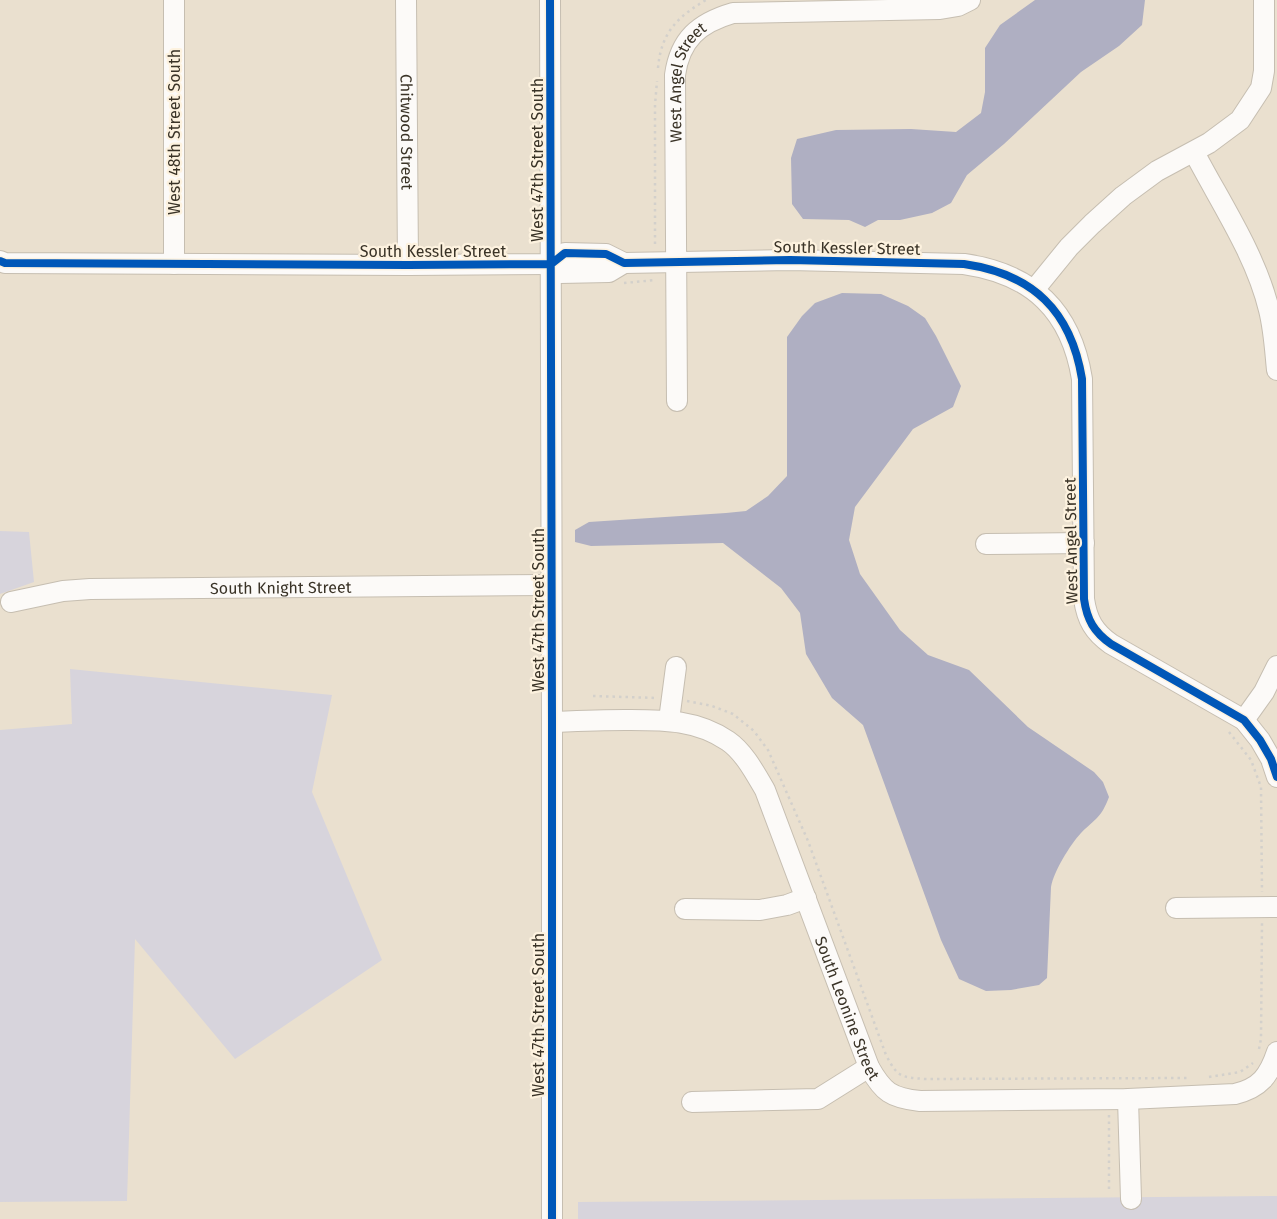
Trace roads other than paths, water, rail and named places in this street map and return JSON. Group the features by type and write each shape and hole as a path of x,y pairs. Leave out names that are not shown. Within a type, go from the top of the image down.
{"street":[{"name":"West 48th Street South","path":"174,0 174,264"},
{"name":"Chitwood Street","path":"406,0 408,265"},
{"name":"West 47th Street South","path":"550,0 552,1219"},
{"name":"West Angel Street","path":"677,401 675,74 677,61 690,36 715,18 733,13 940,9 958,6 970,0"},
{"path":"1034,290 1070,247 1123,196 1156,171 1209,143 1240,120 1260,88 1264,71 1264,0"},
{"path":"1194,152 1245,248 1259,279 1269,310 1275,342 1277,370"},
{"name":"South Kessler Street","path":"0,261 5,263 174,264 551,264 560,273 623,273 677,270 790,260 964,264 986,267 1002,272 1034,290"},
{"name":"West Angel Street","path":"1034,290 1061,318 1072,337 1079,358 1082,379 1084,599 1091,625 1099,635 1111,644 1244,720"},
{"path":"986,544 1084,543"},
{"name":"South Knight Street","path":"11,602 63,591 90,589 551,585"},
{"path":"1277,666 1264,692 1244,720 1260,740 1271,759 1277,777"},
{"path":"670,720 676,667"},
{"name":"South Leonine Street","path":"552,722 670,720 709,730 730,742 742,754 765,790 869,1067 880,1086 905,1100 1118,1100 1234,1094 1247,1091 1262,1081 1271,1068 1268,1052"},
{"path":"685,909 760,910 806,898"},
{"path":"1176,908 1269,907"},
{"path":"692,1102 818,1099 869,1067"},
{"path":"1118,1100 1131,1199"}],"water":[{"path":"1035,0 1145,0 1142,25 1119,46 1081,72 1004,144 967,175 951,203 932,213 900,220 878,220 865,227 849,220 803,219 792,204 791,158 797,139 836,130 911,129 956,132 981,113 985,92 985,48 1000,25"},
{"path":"842,293 881,294 908,306 925,318 961,386 953,407 913,429 855,507 849,540 860,574 900,630 928,655 969,670 1028,727 1094,772 1103,782 1109,797 1101,814 1072,844 1063,858 1053,881 1051,887 1047,978 1039,985 1011,990 986,991 959,979 941,940 863,725 832,698 806,654 800,613 781,588 723,543 591,546 575,542 575,530 589,522 746,511 768,496 787,476 787,337 802,316 815,303"}]}
